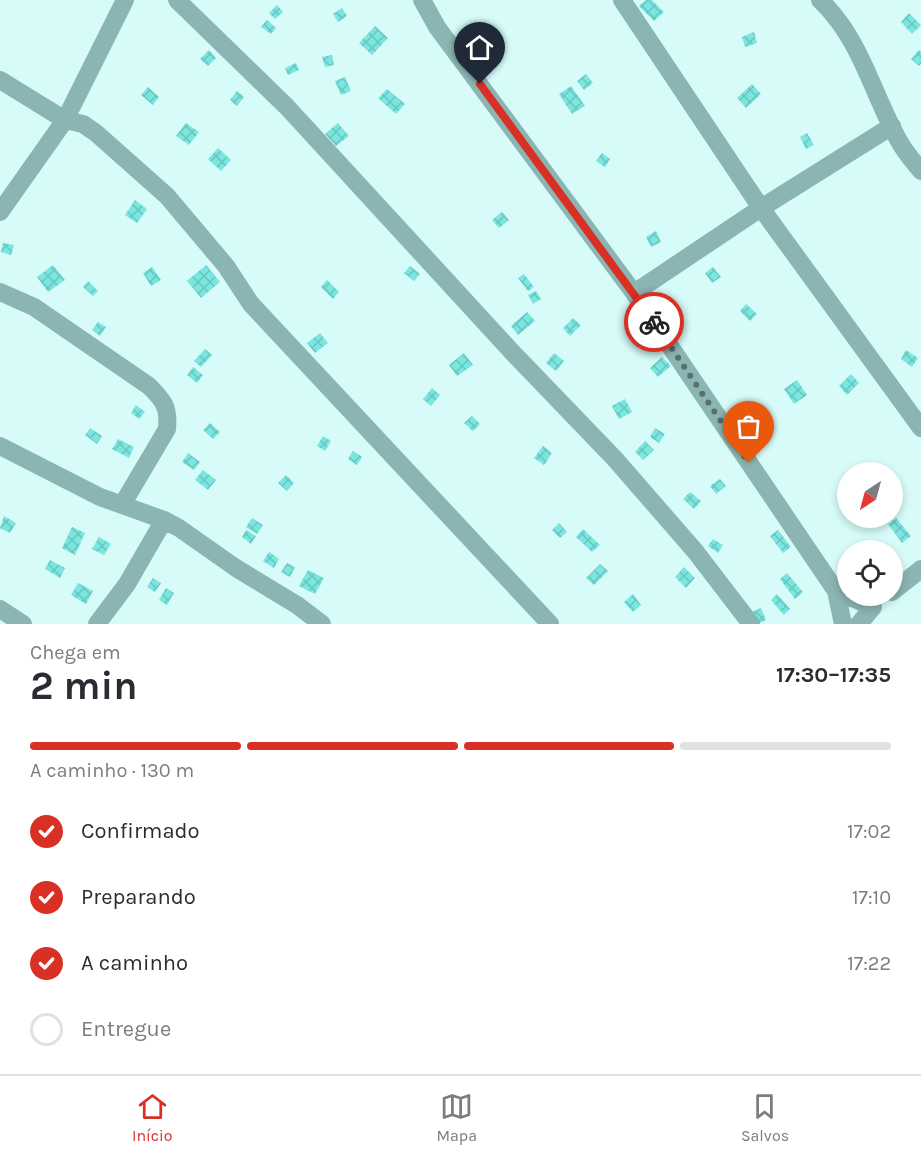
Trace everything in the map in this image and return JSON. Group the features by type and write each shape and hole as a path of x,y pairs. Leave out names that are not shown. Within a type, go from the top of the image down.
{"street":[{"path":"0,212 65,120 125,0"},
{"path":"177,0 287,107 513,353 615,459 695,551 752,624"},
{"path":"422,0 444,36 634,293 836,591 860,620"},
{"path":"622,0 761,208 921,428"},
{"path":"820,0 844,27 904,149 921,171"},
{"path":"0,80 65,120 83,124 96,133 167,196 226,266 251,304 550,624"},
{"path":"634,293 761,208 892,126"},
{"path":"0,292 34,307 149,386 163,401 168,415 167,429 122,505"},
{"path":"0,446 100,497 164,520 297,605 322,624"},
{"path":"97,624 127,584 164,520"},
{"path":"903,583 921,569"},
{"path":"836,591 860,620"},
{"path":"860,620 876,606"},
{"path":"0,609 23,624"}],"building":[{"path":"646,0 652,0 664,12 654,21 639,6"},
{"path":"277,5 283,12 275,19 269,13"},
{"path":"342,8 347,16 338,22 333,14"},
{"path":"909,13 921,25 912,34 901,22"},
{"path":"267,20 276,28 271,34 261,27"},
{"path":"375,26 388,38 372,55 359,43"},
{"path":"754,32 757,43 745,47 742,37"},
{"path":"209,50 216,58 208,66 200,59"},
{"path":"919,50 921,64 919,66 911,59"},
{"path":"332,55 334,65 325,67 322,57"},
{"path":"296,63 299,70 288,75 285,68"},
{"path":"586,74 593,83 584,90 577,81"},
{"path":"345,77 351,91 341,95 335,81"},
{"path":"752,84 761,94 746,108 737,98"},
{"path":"571,86 585,106 572,114 559,94"},
{"path":"148,87 159,97 153,105 141,95"},
{"path":"387,89 405,104 396,114 378,98"},
{"path":"237,91 244,97 237,106 230,100"},
{"path":"186,123 199,132 189,145 176,136"},
{"path":"338,123 349,136 336,146 325,134"},
{"path":"807,133 814,145 806,149 800,137"},
{"path":"218,148 231,160 221,171 208,159"},
{"path":"602,153 610,159 605,167 596,161"},
{"path":"135,200 147,209 137,223 125,215"},
{"path":"502,212 509,220 499,228 492,220"},
{"path":"656,231 661,242 651,247 646,237"},
{"path":"3,243 14,245 11,255 1,252"},
{"path":"53,265 65,280 48,292 37,277"},
{"path":"206,265 220,282 201,298 187,281"},
{"path":"410,266 420,274 414,281 404,273"},
{"path":"152,267 161,280 151,286 143,273"},
{"path":"713,267 721,277 712,283 705,273"},
{"path":"524,274 534,287 528,291 518,278"},
{"path":"327,280 339,292 333,299 321,287"},
{"path":"88,281 98,291 93,296 83,287"},
{"path":"536,291 541,299 533,304 528,295"},
{"path":"746,304 757,314 750,321 740,311"},
{"path":"527,312 535,321 518,335 511,326"},
{"path":"573,318 581,325 570,336 563,328"},
{"path":"98,322 106,327 100,336 92,330"},
{"path":"320,333 328,343 315,353 307,343"},
{"path":"205,349 212,355 201,367 194,361"},
{"path":"906,350 918,358 912,367 901,359"},
{"path":"464,353 473,365 457,376 449,365"},
{"path":"554,353 564,361 556,371 546,363"},
{"path":"662,357 671,366 658,377 650,368"},
{"path":"193,367 203,375 197,383 187,375"},
{"path":"851,374 859,383 847,395 839,386"},
{"path":"797,380 807,395 794,404 784,389"},
{"path":"432,388 440,395 431,406 423,399"},
{"path":"625,399 632,412 619,419 612,406"},
{"path":"136,405 145,412 139,419 131,413"},
{"path":"472,416 480,424 473,431 464,423"},
{"path":"210,423 220,432 213,439 203,430"},
{"path":"90,428 102,436 97,444 85,435"},
{"path":"655,428 665,434 659,443 650,437"},
{"path":"323,436 331,441 325,451 317,446"},
{"path":"118,439 134,447 129,458 112,449"},
{"path":"645,441 654,450 643,460 635,452"},
{"path":"543,446 552,453 544,465 534,458"},
{"path":"353,451 362,457 357,465 348,459"},
{"path":"188,453 200,462 194,470 182,462"},
{"path":"203,470 216,480 208,490 195,480"},
{"path":"286,475 294,483 287,491 278,483"},
{"path":"720,479 726,486 716,494 710,486"},
{"path":"690,492 701,501 694,509 683,499"},
{"path":"4,516 16,523 10,533 0,528"},
{"path":"252,518 263,525 257,534 246,527"},
{"path":"559,523 567,532 560,538 552,530"},
{"path":"903,526 911,536 903,542 903,540 900,540 891,528"},
{"path":"72,527 85,533 75,555 62,548"},
{"path":"583,529 600,545 592,552 576,537"},
{"path":"246,530 256,536 251,544 242,537"},
{"path":"778,530 791,547 783,553 770,536"},
{"path":"99,537 111,544 104,555 92,549"},
{"path":"713,539 723,545 718,553 708,546"},
{"path":"269,552 279,559 274,568 263,561"},
{"path":"50,560 65,568 60,578 45,569"},
{"path":"287,563 295,567 290,577 281,572"},
{"path":"600,564 608,571 594,585 586,578"},
{"path":"684,567 695,578 686,588 675,577"},
{"path":"308,570 324,578 315,594 299,586"},
{"path":"787,573 803,592 795,599 780,579"},
{"path":"153,578 161,583 155,592 147,587"},
{"path":"78,583 93,591 86,604 71,595"},
{"path":"166,588 174,593 167,605 159,600"},
{"path":"633,594 641,605 633,612 624,602"},
{"path":"777,594 790,609 784,615 771,600"},
{"path":"761,608 766,620 758,624 752,612"}],"way so far":[{"path":"654,322 749,463"}],"route":[{"path":"480,84 654,322"}]}
